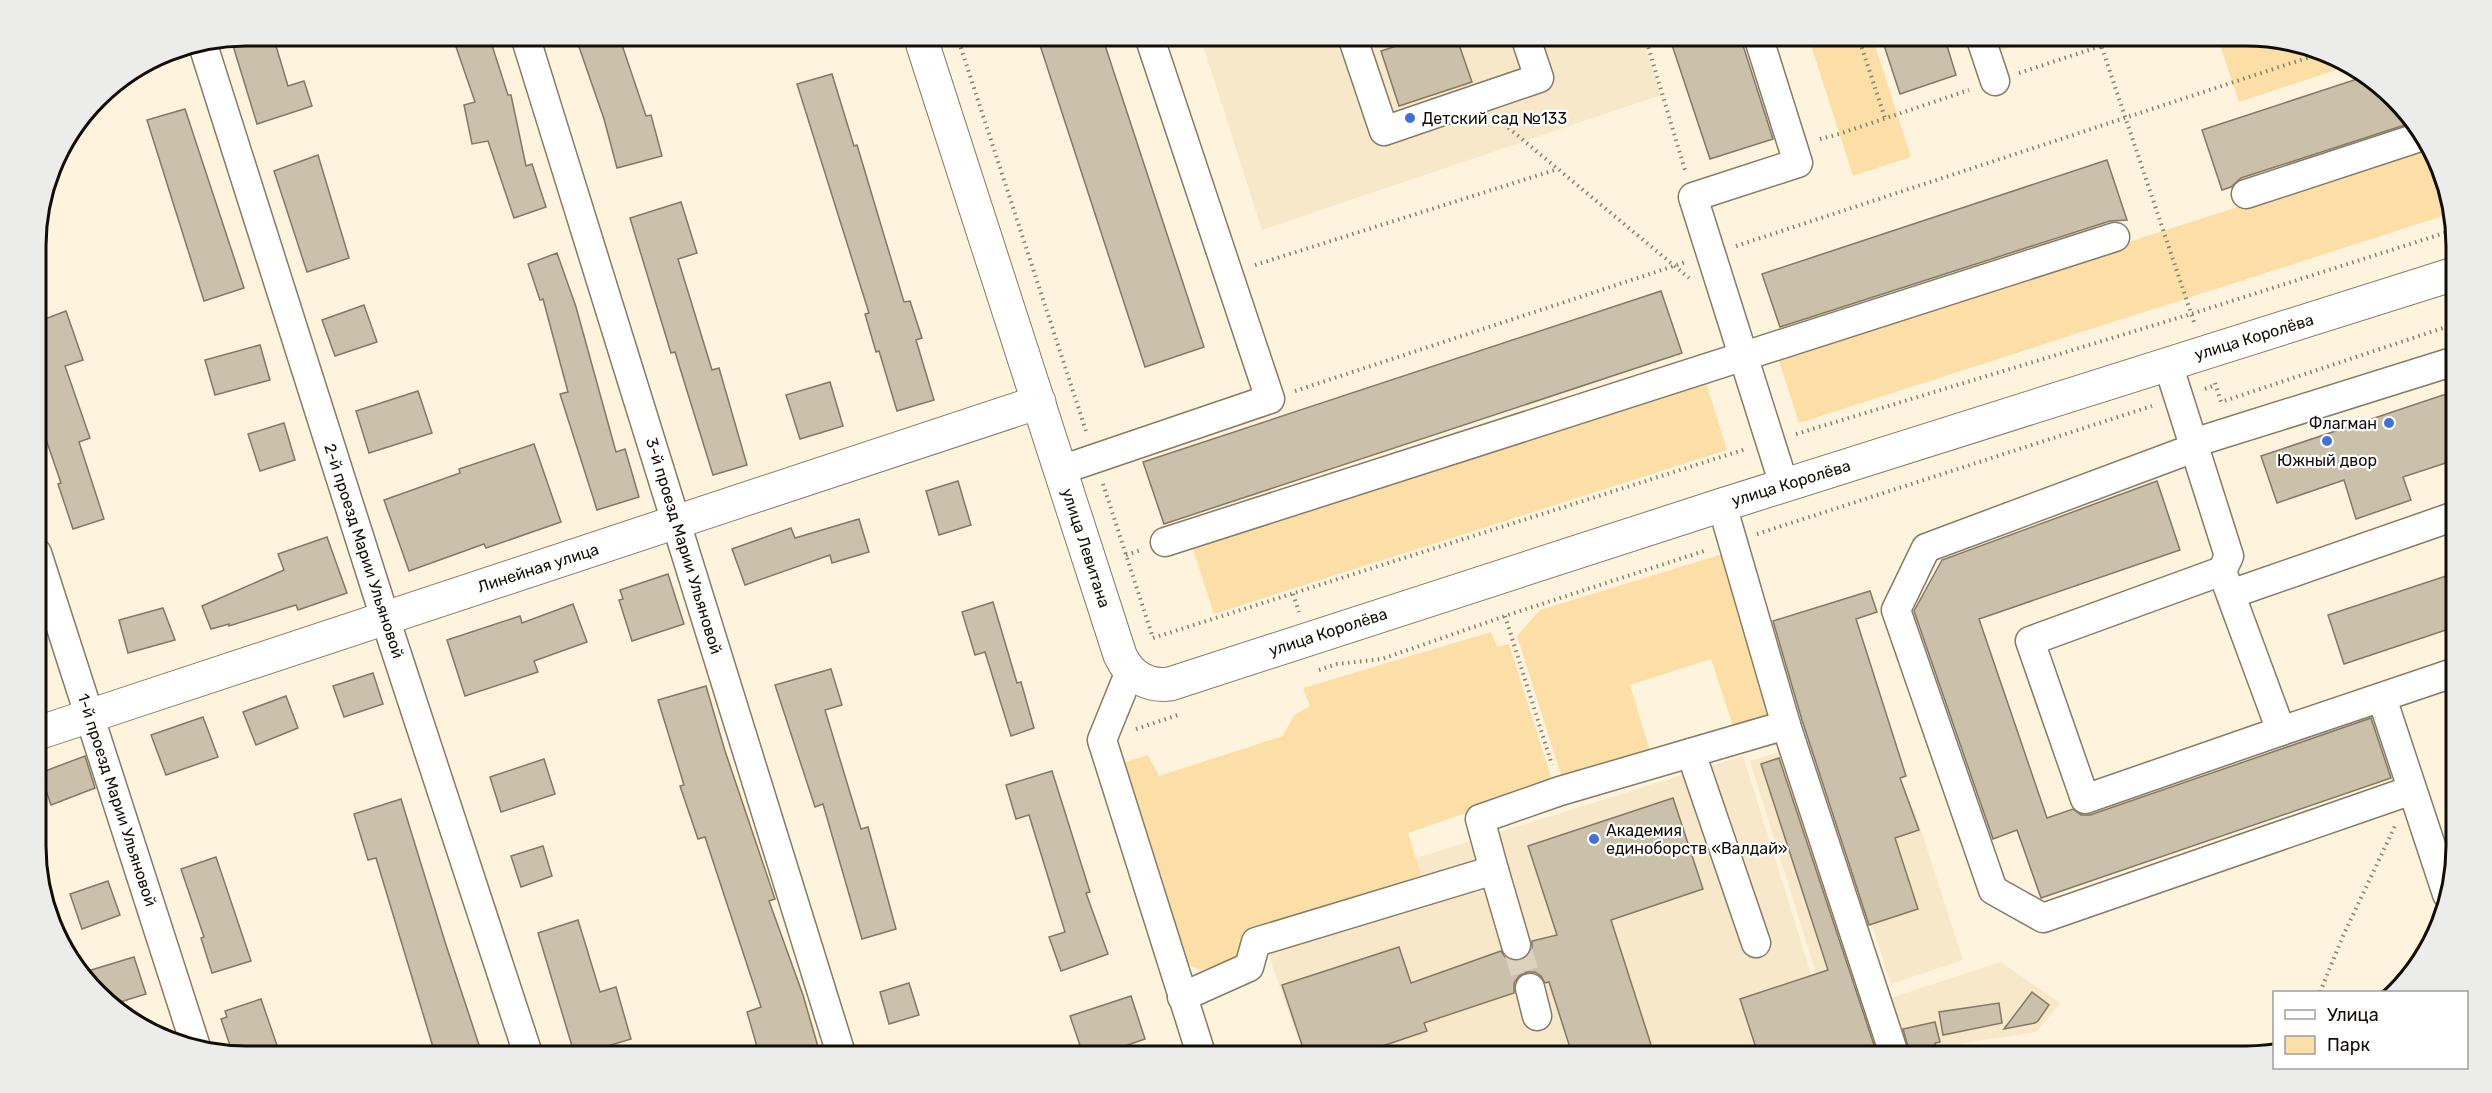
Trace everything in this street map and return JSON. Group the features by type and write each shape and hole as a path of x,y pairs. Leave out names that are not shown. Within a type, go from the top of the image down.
{"main road":[{"name":"улица Левитана","path":"923,47 1120,654 1130,671"},
{"name":"улица Королёва","path":"1130,671 1146,682 1170,684 1784,485 2446,277"},
{"name":"Линейная улица","path":"46,730 1039,402"}],"street":[{"path":"1356,46 1384,131 1539,78 1528,46"},
{"path":"1761,46 1798,163 1693,197 1784,485"},
{"path":"1983,46 1995,81"},
{"name":"3-й проезд Марии Ульяновой","path":"528,47 839,1046"},
{"path":"1061,470 1270,399 1152,47"},
{"name":"2-й проезд Марии Ульяновой","path":"205,51 525,1046"},
{"path":"2246,194 2414,139"},
{"path":"1165,542 2115,237"},
{"path":"2168,364 2229,556 2227,583 2280,730"},
{"path":"2412,790 2043,918 1993,890 1896,610 1926,548 2194,446 2446,364"},
{"path":"1722,505 1786,725 1891,1046"},
{"path":"2446,519 2030,641 2085,799 2280,730 2446,676"},
{"name":"1-й проезд Марии Ульяновой","path":"46,582 194,1039"},
{"path":"1130,671 1102,740 1198,1046"},
{"path":"2382,698 2443,881"},
{"path":"1516,945 1480,819 1560,791 1786,725"},
{"path":"1691,753 1756,943"},
{"path":"1182,997 1249,967 1256,942 1494,870"},
{"path":"1530,988 1538,1016"}],"path":[{"path":"1648,46 1693,197"},
{"path":"1861,46 1885,118"},
{"path":"1792,145 1839,134 2101,46"},
{"path":"2101,46 2221,402 2446,327"},
{"path":"960,47 1153,638 1770,441 2192,314 2445,233"},
{"path":"1270,399 2310,57"},
{"path":"1476,100 1690,279"},
{"path":"1228,274 1558,169"},
{"path":"1318,670 1337,664 1382,659 1505,615 2216,385"},
{"path":"1505,615 1560,791"},
{"path":"1102,740 1182,714"},
{"path":"2321,991 2343,936 2412,790"}],"shaded area":[{"name":"Детский сад №133","path":"1645,46 1661,95 1262,230 1203,47"},
{"path":"1786,750 1879,1046 1839,1046 1750,761"},
{"path":"1743,756 1834,1046 1300,1046 1253,909"},
{"path":"1914,808 1963,960 1891,984 1842,831"},
{"path":"2001,962 2060,1003 2037,1032 1946,1046 1899,1046 1884,1000"}],"green space":[{"path":"1811,46 1875,46 1911,157 1853,176"},
{"path":"2000,46 2013,46 2001,50"},
{"path":"2220,46 2285,50 2310,57 2338,69 2239,102"},
{"path":"2420,148 2439,195 2443,216 1799,423 1777,355"},
{"path":"1706,383 1727,450 1214,614 1192,546"},
{"path":"1729,552 1774,707 1761,722 1735,732 1711,659 1630,685 1650,751 1562,778 1517,636 1540,610"},
{"path":"1491,632 1497,647 1509,644 1553,783 1408,833 1422,878 1240,961 1201,970 1184,963 1120,764 1148,755 1159,776 1283,736 1294,715 1310,706 1303,688"}],"building":[{"path":"1395,46 1460,46 1472,82 1399,106 1381,51"},
{"path":"1672,46 1743,46 1773,139 1710,159"},
{"path":"1884,46 1947,46 1956,75 1900,94"},
{"path":"233,47 276,47 288,86 304,81 312,106 257,124"},
{"path":"456,47 493,47 508,95 511,95 526,166 532,164 546,207 514,218 488,141 472,144 464,105 475,102"},
{"path":"579,47 623,47 646,116 651,115 662,156 617,168 604,119"},
{"path":"1040,47 1105,47 1204,347 1145,367"},
{"path":"832,74 854,146 857,145 904,302 910,301 922,338 916,340 934,400 897,411 879,351 876,352 865,314 869,313 797,84"},
{"path":"2355,80 2387,105 2404,125 2241,178 2231,187 2222,190 2202,130"},
{"path":"185,109 244,288 204,301 147,120"},
{"path":"318,155 349,258 307,272 274,171"},
{"path":"2107,160 2127,220 2110,221 1780,327 1762,274"},
{"path":"681,202 697,253 678,259 712,370 719,368 747,465 713,475 675,352 671,353 630,218"},
{"path":"557,253 576,307 616,452 625,449 639,497 597,510 560,394 568,392 543,299 540,300 528,264"},
{"path":"1661,291 1682,353 1164,524 1143,462"},
{"path":"364,305 377,342 335,356 322,320"},
{"path":"66,311 83,360 65,366 90,438 79,442 104,519 73,529 47,441 47,318"},
{"path":"260,345 270,380 215,395 205,360"},
{"path":"830,382 843,426 800,439 786,395"},
{"path":"418,391 432,433 369,453 356,411"},
{"path":"2446,394 2446,463 2403,477 2411,500 2356,519 2344,480 2277,503 2261,456"},
{"path":"284,423 295,460 260,471 248,434"},
{"path":"534,444 561,522 486,548 484,544 409,571 384,500 460,473 459,469"},
{"path":"958,481 971,525 939,535 926,491"},
{"path":"2157,481 2180,550 1979,619 2047,818 2073,809 2081,815 2090,815 2371,718 2391,778 2041,898 2017,830 1993,839 1914,611 1942,560"},
{"path":"859,519 869,552 832,563 830,555 745,585 732,549 791,528 795,538"},
{"path":"327,537 347,593 298,610 296,605 229,626 229,624 211,629 202,606 284,570 278,554"},
{"path":"668,574 684,624 632,641 619,600 623,599 620,590"},
{"path":"2446,576 2446,630 2344,664 2328,615"},
{"path":"1870,591 1877,612 1856,619 1906,776 1900,778 1919,830 1895,838 1918,909 1869,925 1802,720 1773,621"},
{"path":"993,602 1017,683 1021,682 1034,728 1011,736 985,652 975,655 962,612"},
{"path":"573,604 587,642 534,661 538,672 465,696 447,640 520,616 522,623"},
{"path":"163,608 175,640 128,653 119,620"},
{"path":"831,669 842,705 825,710 861,829 868,827 896,929 862,939 823,804 815,807 775,685"},
{"path":"373,673 383,704 344,717 333,686"},
{"path":"706,686 725,751 775,899 769,901 803,995 818,1046 757,1046 747,1012 761,1007 705,837 698,839 680,786 684,785 658,700"},
{"path":"286,696 298,728 256,745 243,712"},
{"path":"203,717 218,757 166,775 151,735"},
{"path":"85,756 95,788 51,805 46,791 46,771"},
{"path":"1779,758 1874,1046 1755,1046 1740,999 1828,970 1761,764"},
{"path":"544,759 555,794 501,812 490,777"},
{"path":"1052,771 1090,892 1086,893 1108,954 1061,971 1049,937 1065,932 1029,815 1016,819 1006,785"},
{"path":"1673,798 1703,889 1611,920 1651,1046 1569,1046 1549,982 1545,983 1535,972 1527,972 1519,976 1514,983 1514,993 1424,1023 1427,1031 1383,1046 1302,1046 1282,985 1399,947 1411,983 1501,951 1512,961 1521,961 1528,956 1532,948 1532,941 1557,935 1528,846"},
{"path":"401,799 479,1046 433,1046 376,858 368,860 354,814"},
{"path":"543,846 552,876 521,887 511,856"},
{"path":"216,857 251,961 212,973 201,938 204,937 181,869"},
{"path":"108,881 120,915 82,929 70,894"},
{"path":"578,920 600,992 616,987 631,1039 608,1046 572,1046 538,933"},
{"path":"134,957 146,994 121,1002 105,988 91,970"},
{"path":"909,983 919,1015 889,1024 880,992"},
{"path":"2032,992 2049,1005 2038,1021 2004,1029"},
{"path":"1131,996 1145,1039 1125,1046 1080,1046 1070,1016"},
{"path":"261,999 277,1046 230,1045 221,1019 227,1017 225,1011"},
{"path":"1999,1003 2002,1023 1943,1035 1939,1012"},
{"path":"1935,1022 1940,1042 1935,1043 1935,1046 1908,1046 1903,1029"}],"tunnel":[{"path":"1516,945 1530,988"}],"place":[{"name":"Детский сад №133","path":"1410,118"},
{"name":"Флагман","path":"2389,423"},
{"name":"Южный двор","path":"2327,441"},
{"name":"Академия единоборств «Валдай»","path":"1594,839"}]}
